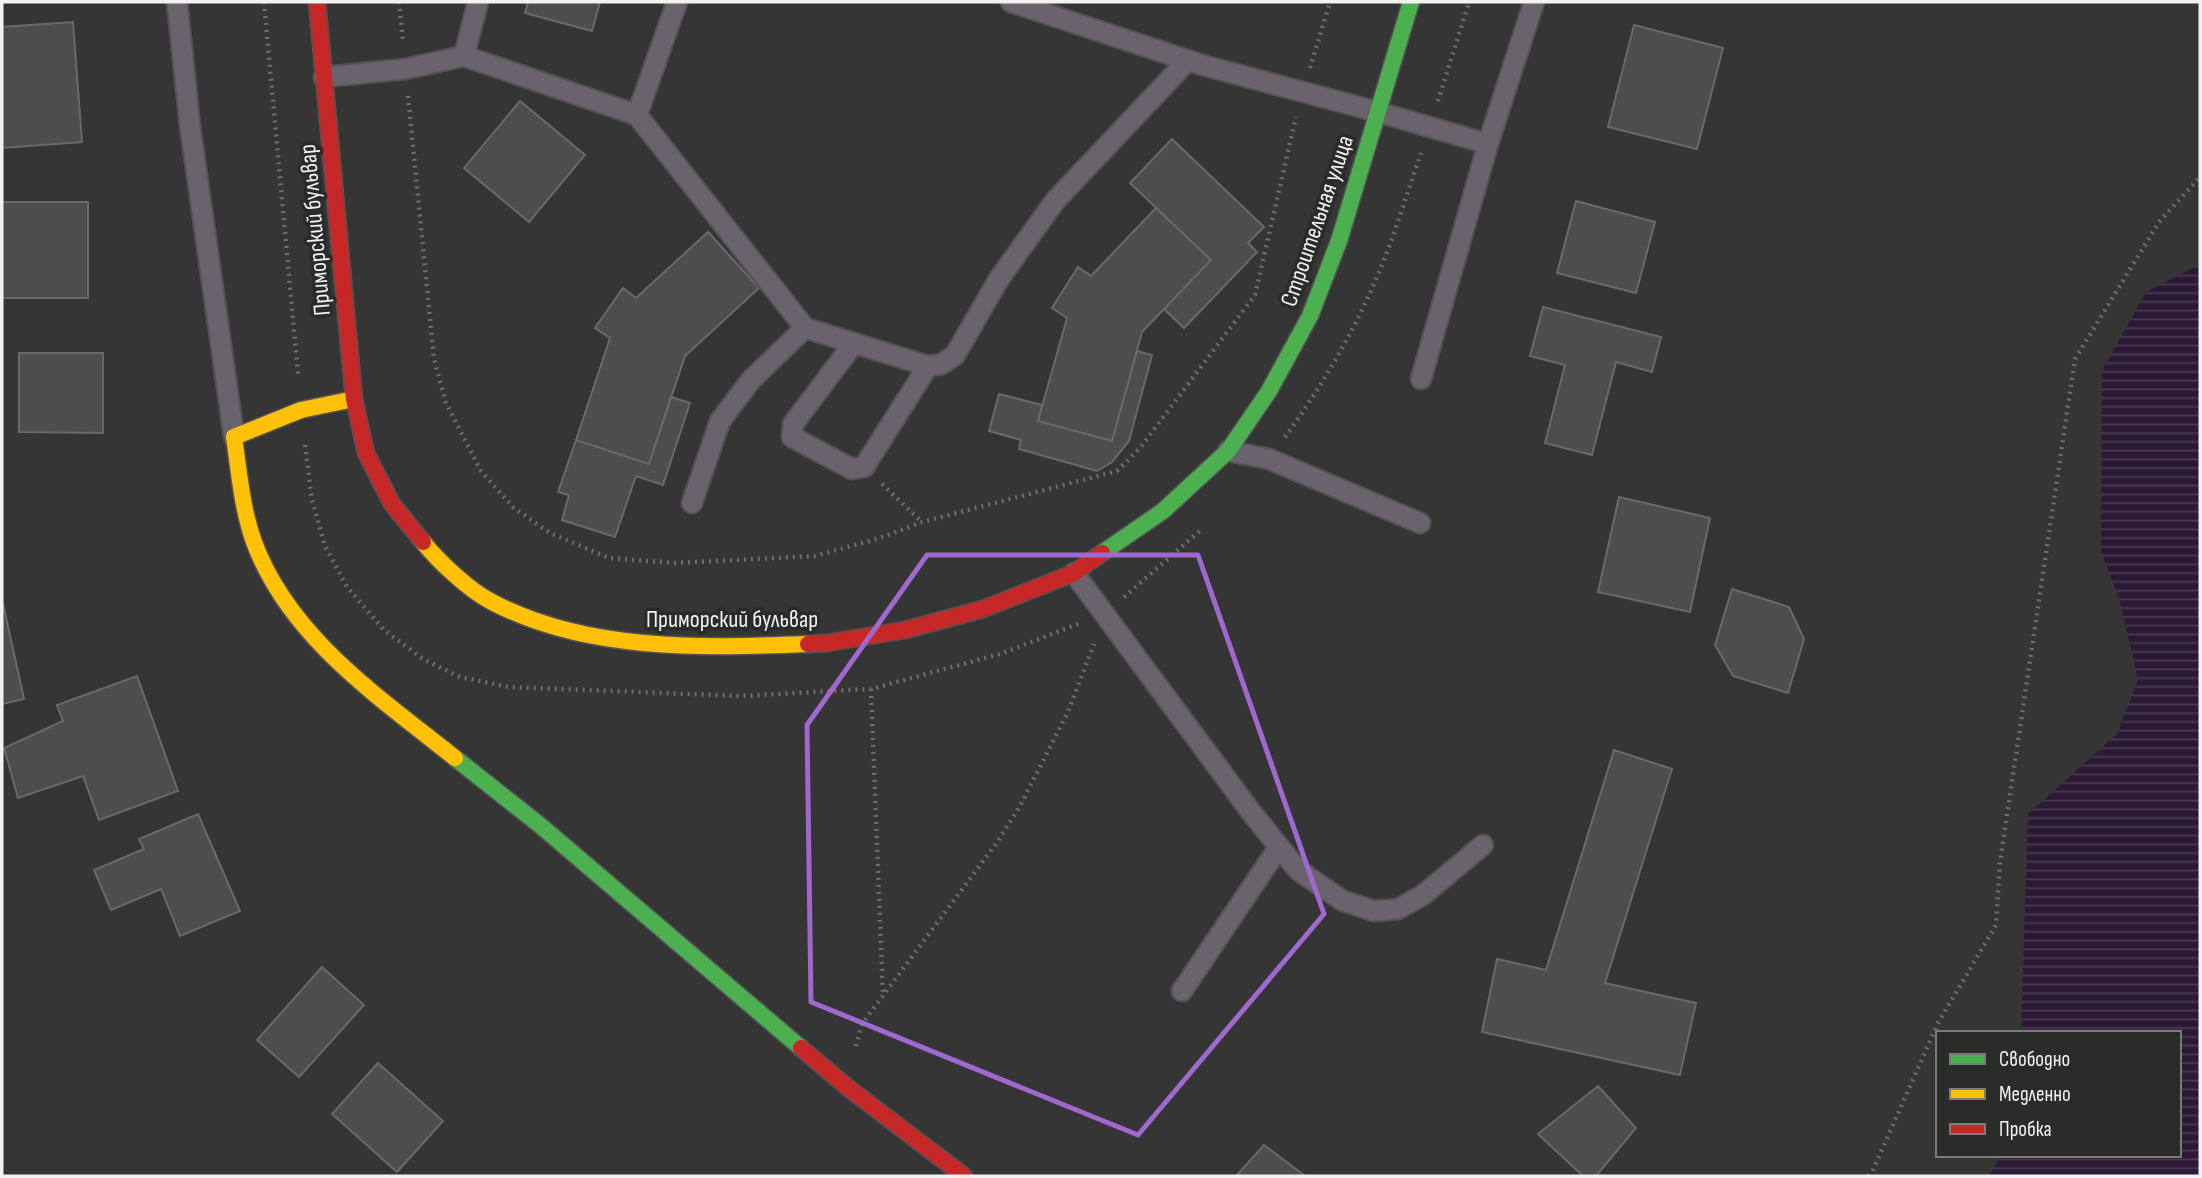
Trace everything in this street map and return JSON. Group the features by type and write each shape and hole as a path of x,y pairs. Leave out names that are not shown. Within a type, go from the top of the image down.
{"street":[{"name":"Приморский бульвар","path":"317,2 354,399 366,453 392,503 436,558 490,601 555,627 641,643 734,647 827,643 905,630 983,609 1074,573"},
{"name":"Строительная улица","path":"1074,573 1163,511 1228,451 1269,391 1310,316 1339,242 1412,2"},
{"path":"354,399 301,410 234,437 253,540 270,579 310,634 361,683 541,826 847,1087 964,1176"}],"lane":[{"path":"177,2 190,126 234,437"},
{"path":"464,56 478,2"},
{"path":"637,115 677,2"},
{"path":"1011,2 1188,60 1488,144"},
{"path":"1420,379 1488,144 1534,2"},
{"path":"324,77 405,69 464,56 637,115 805,328 928,366 942,364 955,355 999,279 1055,201 1188,60"},
{"path":"692,503 720,422 751,380 805,328"},
{"path":"854,343 793,424 791,431 792,438 852,469 864,467 928,366"},
{"path":"1228,451 1269,459 1420,523"},
{"path":"1074,573 1251,813 1298,870 1343,901 1374,911 1398,909 1423,895 1483,845"},
{"path":"1182,991 1279,847"}],"path":[{"path":"264,2 301,410 312,500 325,546 347,587 384,630 423,659 460,677 509,687 740,696 871,689 1000,654 1106,613"},
{"path":"1868,1176 1938,1023 1996,925 2000,862 2075,359 2159,222 2200,177"},
{"path":"864,467 922,522"},
{"path":"847,1087 862,1024 998,841 1020,806 1067,714 1106,613"},
{"path":"871,689 883,998"}],"highlighted area":[{"path":"927,555 1198,555 1324,914 1138,1135 811,1002 807,725"}],"shaded area":[{"path":"2200,264 2200,1176 1989,1176 2000,1157 2181,1157 2181,1031 2021,1031 2028,814 2117,734 2138,680 2120,601 2101,552 2102,371 2146,292"}],"building":[{"path":"528,2 600,2 592,31 525,13"},
{"path":"73,22 82,142 2,148 2,27"},
{"path":"1634,25 1723,48 1697,149 1608,127"},
{"path":"520,101 585,155 529,222 464,168"},
{"path":"1172,139 1264,227 1248,243 1257,252 1184,328 1164,309 1211,260 1130,183"},
{"path":"1576,201 1655,222 1636,293 1557,273"},
{"path":"2,202 88,202 88,298 2,298"},
{"path":"1156,208 1211,260 1142,332 1112,441 1038,421 1067,318 1052,308 1078,267 1091,276"},
{"path":"708,232 759,288 685,356 649,464 576,440 610,338 595,328 623,288 636,298"},
{"path":"1543,307 1661,337 1652,372 1616,362 1592,455 1545,443 1565,365 1530,356"},
{"path":"1137,351 1152,355 1129,441 1112,462 1097,471 1019,449 1021,440 989,431 999,394 1042,405 1038,421 1112,441"},
{"path":"19,353 103,353 103,433 19,432"},
{"path":"671,397 690,403 663,485 636,476 615,537 562,520 569,495 558,492 576,440 649,464"},
{"path":"1619,497 1710,518 1690,612 1598,592"},
{"path":"1732,589 1789,607 1804,639 1788,693 1733,676 1715,645"},
{"path":"2,599 24,699 2,704"},
{"path":"137,676 178,791 99,820 83,776 18,798 4,748 63,721 57,705"},
{"path":"1614,750 1672,769 1605,983 1696,1003 1680,1075 1482,1032 1497,959 1546,970"},
{"path":"198,814 240,911 180,936 161,889 111,910 94,870 144,849 139,839"},
{"path":"322,967 364,1005 299,1077 257,1040"},
{"path":"378,1063 443,1121 397,1172 332,1114"},
{"path":"1598,1086 1636,1128 1596,1176 1583,1176 1538,1134"},
{"path":"1264,1145 1305,1176 1236,1176"}],"traffic: fast":[{"path":"1102,553 1163,511 1228,451 1269,391 1310,316 1339,241 1411,2"},
{"path":"455,758 541,826 801,1048"}],"traffic: slow":[{"path":"354,399 301,410 234,437 241,490 250,529 270,576 289,607 313,636 367,688 455,758"},
{"path":"423,542 455,575 483,597 529,618 567,630 606,638 687,646 808,644"}],"traffic: jam":[{"path":"317,2 354,399 366,453 392,504 423,542"},
{"path":"808,644 905,630 983,609 1074,573 1102,553"},
{"path":"801,1048 847,1087 964,1176"}]}
